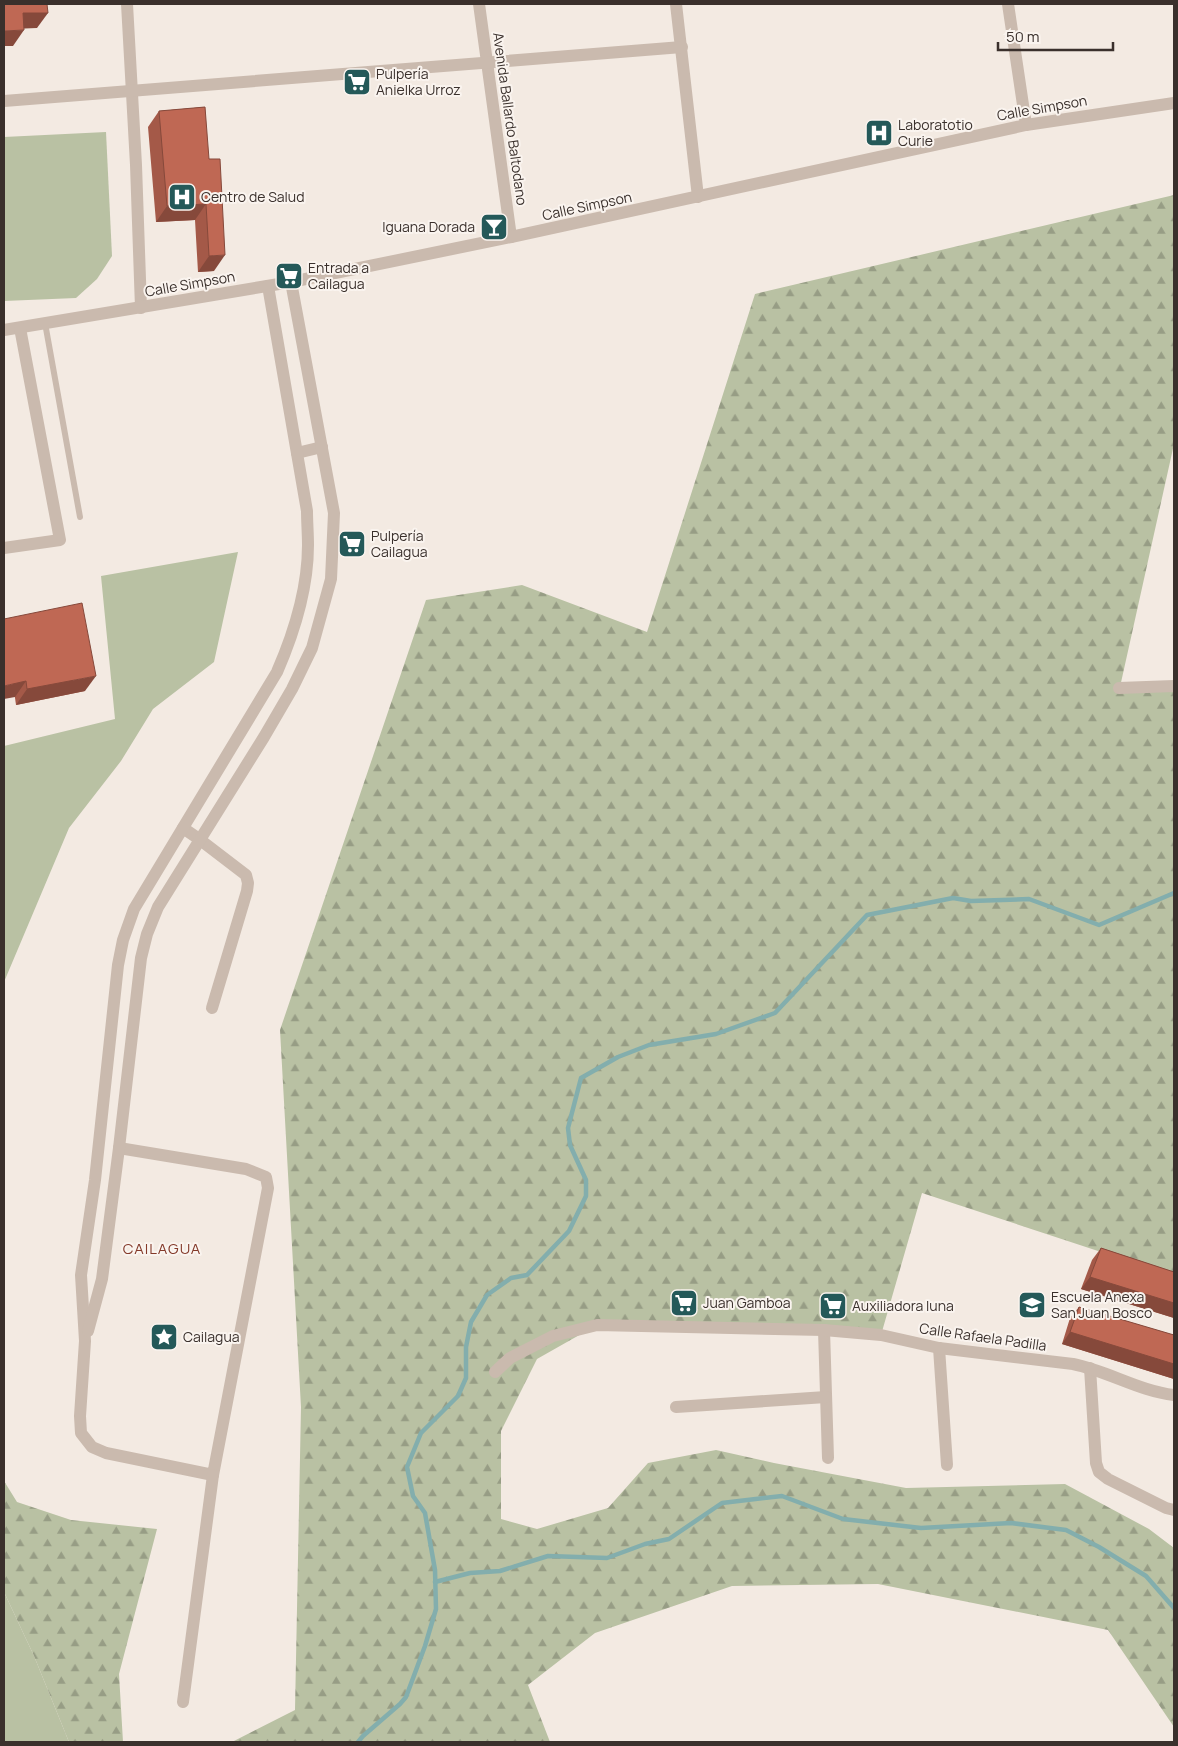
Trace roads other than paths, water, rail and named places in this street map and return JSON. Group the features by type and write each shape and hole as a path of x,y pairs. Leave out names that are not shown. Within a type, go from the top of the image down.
{"street":[{"path":"127,4 141,308"},
{"name":"Avenida Ballardo Baltodano","path":"480,4 510,238"},
{"path":"676,4 698,197"},
{"path":"1008,4 1026,125"},
{"path":"4,101 682,47"},
{"name":"Calle Simpson","path":"4,330 291,282 510,238 1026,125 1174,103"},
{"path":"85,1341 102,1279 119,1148 137,982 147,934 158,907 292,689 312,648 331,579 334,513 291,282"},
{"path":"213,1475 106,1453 92,1447 81,1433 80,1416 85,1341 81,1275 95,1180 118,965 123,940 134,909 276,672 290,641 301,599 307,567 307,510 268,286"},
{"path":"4,548 60,540 20,328"},
{"path":"297,452 322,447"},
{"path":"1120,688 1174,686"},
{"path":"182,828 246,875 248,883 212,1008"},
{"path":"119,1148 246,1169 266,1177 268,1188 213,1475 183,1702"},
{"path":"95,1180 114,1182"},
{"name":"Calle Rafaela Padilla","path":"495,1372 510,1358 553,1336 597,1325 824,1330 881,1335 939,1348 1073,1364 1174,1395"},
{"path":"824,1330 828,1458"},
{"path":"939,1348 947,1465"},
{"path":"1090,1368 1096,1463 1099,1472 1108,1479 1166,1508 1174,1510"},
{"path":"676,1408 826,1396"}],"lane":[{"path":"46,323 80,517"}],"waterway":[{"path":"358,1742 406,1697 425,1646 436,1609 435,1570 425,1513 413,1496 407,1467 421,1433 458,1396 466,1378 466,1347 471,1322 487,1295 511,1278 527,1275 569,1231 586,1196 586,1180 570,1145 568,1128 581,1078 618,1057 649,1045 716,1034 775,1013 867,915 953,898 971,901 1029,899 1099,925 1174,893"},
{"path":"435,1582 470,1573 500,1571 548,1556 607,1558 645,1544 669,1539 722,1503 782,1496 843,1519 921,1528 1011,1523 1066,1530 1099,1547 1146,1576 1174,1608"}],"place":[{"name":"Pulpería Anielka Urroz","path":"357,82"},
{"name":"Laboratotio Curie","path":"879,133"},
{"name":"Centro de Salud","path":"182,197"},
{"name":"Iguana Dorada","path":"494,227"},
{"name":"Entrada a Cailagua","path":"289,276"},
{"name":"Pulpería Cailagua","path":"352,544"},
{"name":"Juan Gamboa","path":"684,1303"},
{"name":"Escuela Anexa San Juan Bosco","path":"1032,1305"},
{"name":"Auxiliadora luna","path":"833,1306"},
{"name":"Cailagua","path":"164,1337"}],"district":[{"name":"CAILAGUA","path":"162,1249"}]}
